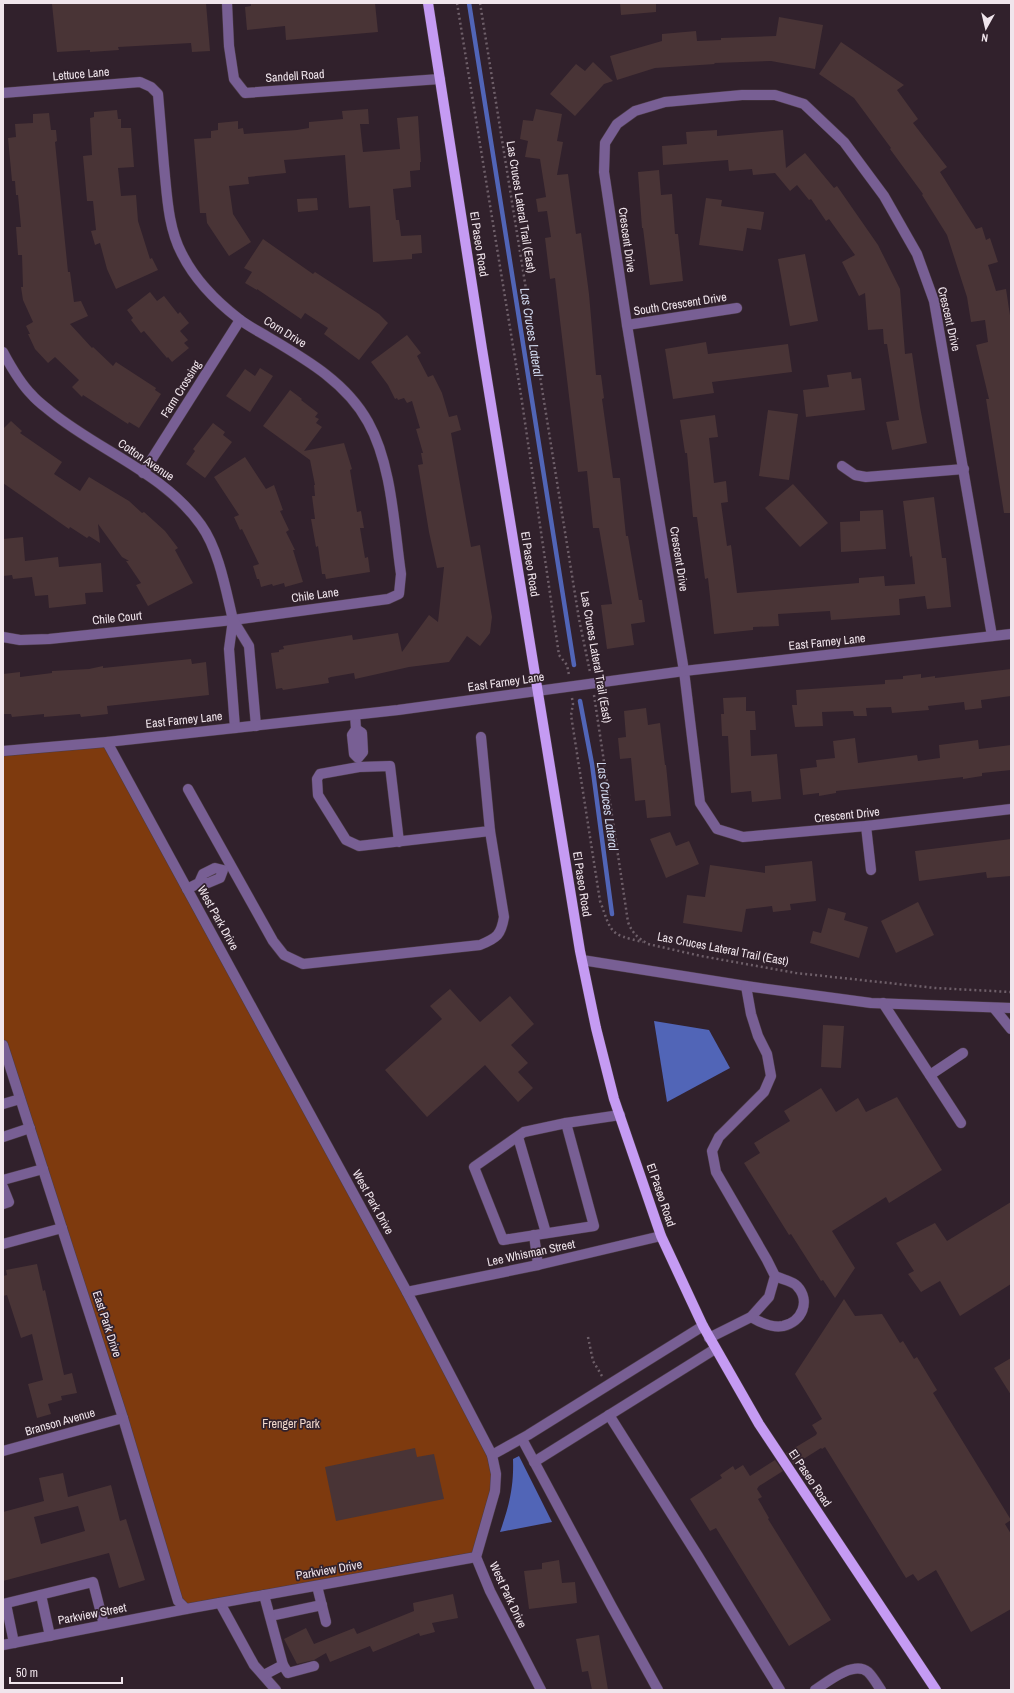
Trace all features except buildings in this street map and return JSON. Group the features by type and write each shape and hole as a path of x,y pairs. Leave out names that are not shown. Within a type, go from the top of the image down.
{"main road":[{"name":"El Paseo Road","path":"428,3 582,960 596,1028 614,1099 661,1236 709,1338 763,1430 936,1690"}],"street":[{"name":"Sandell Road","path":"227,3 229,46 234,79 245,92 440,79"},
{"name":"Lettuce Lane","path":"3,93 140,82 151,87 158,94"},
{"name":"Corn Drive","path":"158,94 167,198 176,241 181,254 199,281 217,300 240,320 322,372 342,388 368,421 379,446 387,476 401,574 399,594"},
{"name":"Crescent Drive","path":"992,636 934,301 917,254 884,196 844,142 804,104 775,95 742,95 664,102 635,111 617,124 605,143 604,172 627,325 684,671 700,803 717,829 743,837 866,826 1011,809"},
{"name":"South Crescent Drive","path":"627,325 737,308"},
{"name":"Farm Crossing","path":"143,473 240,320"},
{"name":"Cotton Avenue","path":"3,352 13,371 32,396 67,425 143,473 178,498 202,526 215,553 233,620 249,646 256,726"},
{"path":"842,466 855,475 866,477 964,469"},
{"name":"Chile Lane","path":"233,620 388,599 399,594"},
{"name":"Cotton Avenue","path":"233,620 229,649 235,728"},
{"name":"Chile Court","path":"3,637 20,640 49,639 233,620"},
{"name":"East Farney Lane","path":"3,751 107,742 355,715 538,692 592,682 1011,634"},
{"path":"355,715 356,729 352,734 354,754 358,763"},
{"path":"188,789 227,868 273,941 284,955 303,964 480,945 494,939 502,931 504,917 490,831 482,737"},
{"name":"West Park Drive","path":"107,742 407,1292 492,1455 496,1474 495,1491 476,1557 490,1591 541,1690"},
{"path":"399,842 390,766 358,763 320,774 317,779 318,796 346,840 359,846 399,842 490,831"},
{"path":"866,826 871,870"},
{"path":"188,889 199,883 208,883 220,878 227,868"},
{"path":"582,960 746,986 883,1003 1011,1008"},
{"path":"746,986 750,1014 758,1036 768,1054 771,1076 764,1092 719,1137 712,1151 716,1172 775,1276 797,1285 804,1298 803,1312 795,1322 782,1326 765,1325 751,1317"},
{"path":"883,1003 961,1123"},
{"path":"994,1008 1011,1029"},
{"name":"East Park Drive","path":"3,1045 124,1418 178,1601 186,1609"},
{"path":"930,1075 963,1053"},
{"path":"3,1104 20,1099"},
{"path":"566,1123 594,1226 503,1240 474,1167 524,1132 566,1123 620,1115"},
{"path":"3,1136 30,1128"},
{"path":"518,1137 546,1233"},
{"path":"3,1180 43,1169"},
{"path":"3,1187 9,1202 3,1204"},
{"path":"3,1244 62,1228"},
{"path":"534,1235 538,1265"},
{"name":"Lee Whisman Street","path":"407,1292 538,1265 661,1236"},
{"path":"709,1338 751,1317 769,1297 775,1276"},
{"path":"492,1455 522,1439 703,1326"},
{"path":"534,1462 715,1349"},
{"path":"609,1414 780,1690"},
{"name":"Branson Avenue","path":"3,1451 124,1418"},
{"path":"522,1439 658,1690"},
{"name":"Parkview Drive","path":"186,1609 476,1557"},
{"path":"14,1643 5,1604 93,1582 104,1625"},
{"path":"317,1586 326,1622"},
{"path":"41,1595 50,1636"},
{"path":"264,1595 282,1665 288,1673 314,1666"},
{"path":"220,1603 254,1665 276,1690"},
{"path":"270,1616 322,1605"},
{"name":"Parkview Street","path":"3,1645 186,1609"},
{"path":"264,1675 282,1665"},
{"path":"815,1690 844,1672 859,1668 868,1672 880,1690"}],"path":[{"path":"457,3 521,395 559,655 568,665 573,704 571,715 600,901 610,930 617,936 648,944"},
{"name":"Las Cruces Lateral Trail (East)","path":"480,3 579,619 592,682 628,922 635,935 648,944 709,958 796,973 935,988 1011,992"}],"green space":[{"name":"Frenger Park","path":"107,742 492,1455 496,1474 476,1557 186,1609 3,1050 3,751"}],"water":[{"path":"654,1021 709,1030 730,1068 667,1102"},
{"path":"519,1456 552,1522 500,1532 510,1496 513,1479 513,1459"}],"waterway":[{"name":"Las Cruces Lateral","path":"469,3 574,665"},
{"name":"Las Cruces Lateral","path":"580,701 592,764 612,914"}]}
